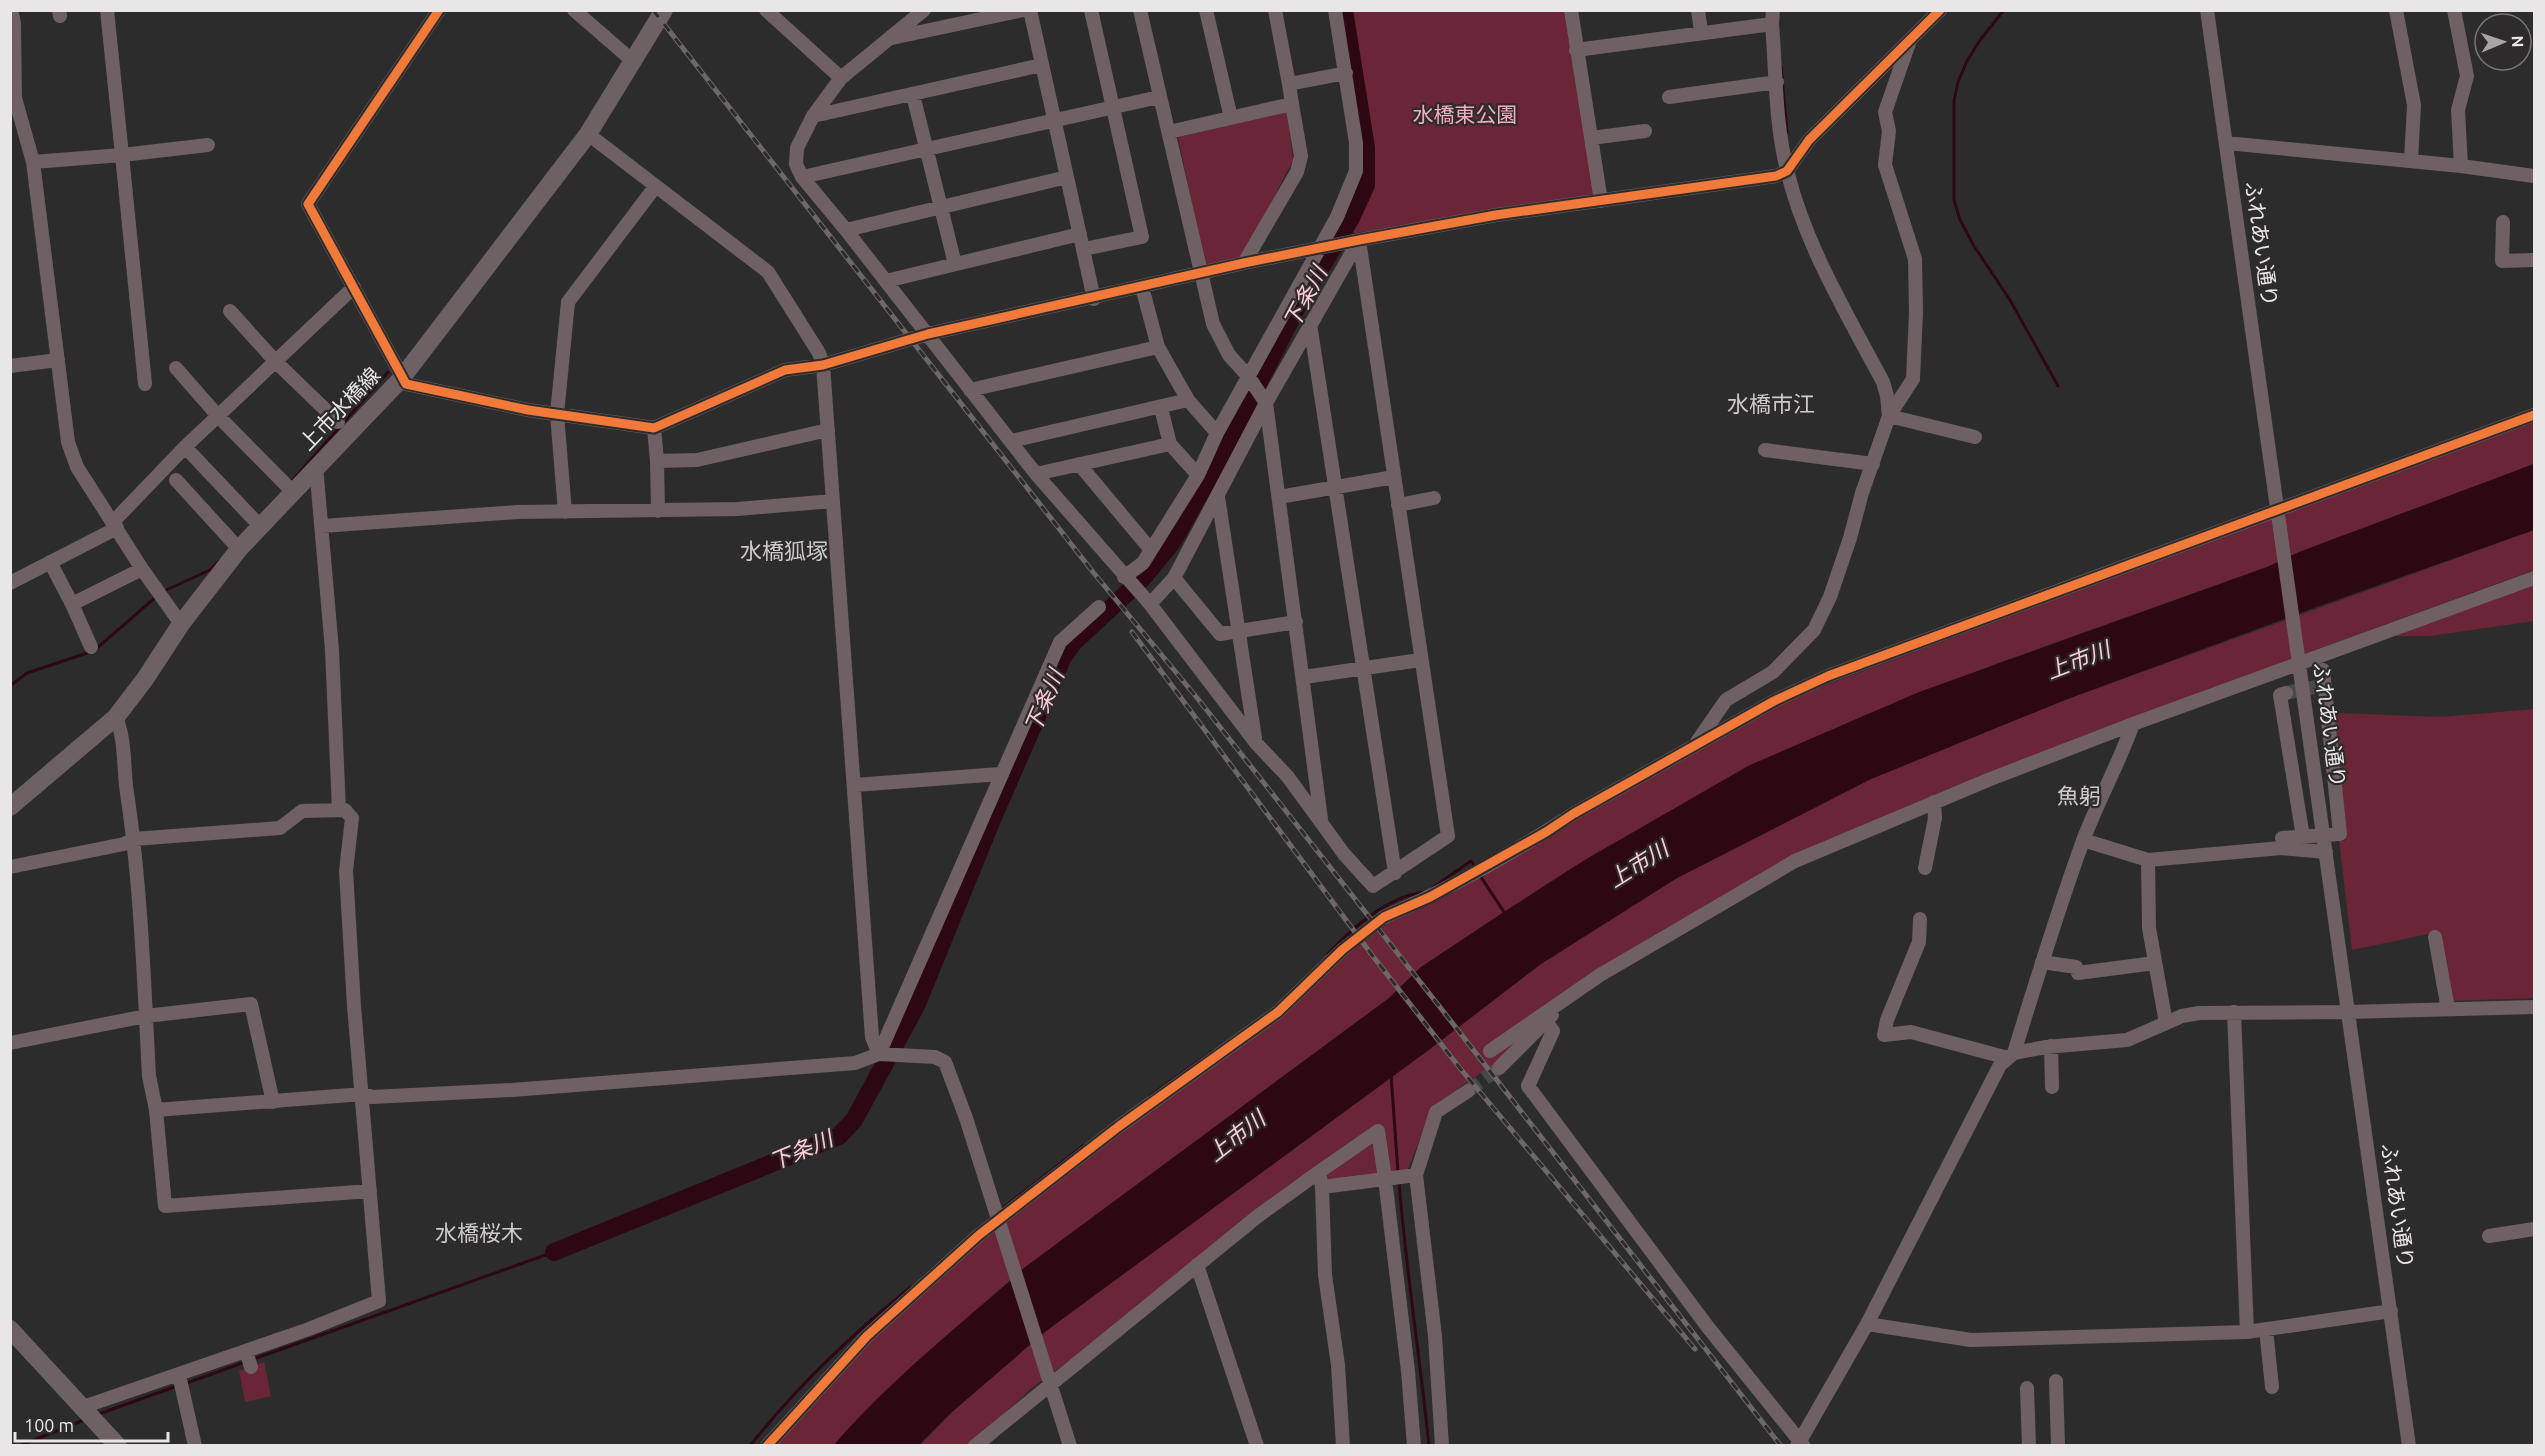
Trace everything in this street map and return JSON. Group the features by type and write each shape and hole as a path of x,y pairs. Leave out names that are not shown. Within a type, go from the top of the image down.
{"main road":[{"name":"上市水橋線","path":"10,807 116,717 145,679 181,624 239,549 401,379 588,134 664,10"},
{"path":"10,1329 118,1446"}],"street":[{"path":"11,10 14,23 13,99 33,162 68,442 77,467 142,569 181,624"},
{"path":"107,10 145,384"},
{"path":"439,10 308,204 405,384 557,414 654,428 785,370 823,365 928,334 1094,299 1244,263 1496,215 1776,176 1787,171 1809,140 1940,10"},
{"path":"574,10 634,62"},
{"path":"766,10 841,78"},
{"path":"924,10 841,78 813,116 797,147 796,164 802,177 928,334 1036,474 1147,602 1256,742 1288,777 1344,854 1373,886 1448,836 1394,477 1354,241"},
{"path":"887,39 992,14 1023,10"},
{"path":"1030,10 1094,299"},
{"path":"1084,249 1142,237 1091,10"},
{"path":"1140,10 1213,324 1229,355 1250,379 1264,401 1304,677 1321,821"},
{"path":"1206,10 1231,117"},
{"path":"1244,263 1297,172 1301,156 1275,10"},
{"path":"1127,580 1143,563 1198,476 1217,433 1250,379 1323,247 1356,171 1356,143 1335,10"},
{"path":"1571,10 1601,201"},
{"path":"1698,10 1701,31"},
{"name":"ふれあい通り","path":"2208,10 2409,1446"},
{"path":"2396,10 2414,105 2410,161"},
{"path":"2454,10 2467,76 2458,110 2461,166"},
{"path":"1576,50 1701,31 1773,17 1782,147 1787,171 1806,229 1883,382 1889,416"},
{"path":"1694,746 1726,700 1773,672 1814,630 1830,597 1889,416 1912,379 1916,301 1915,259 1885,165 1889,131 1885,112 1911,38"},
{"path":"813,116 1042,65"},
{"path":"1289,84 1346,73"},
{"path":"1669,97 1777,82"},
{"path":"913,95 955,264"},
{"path":"802,177 1159,97"},
{"path":"1168,132 1292,104"},
{"path":"1590,138 1645,131"},
{"path":"588,134 768,272 819,353 823,365 872,1036 879,1054"},
{"path":"2226,143 2461,166 2535,176"},
{"path":"33,162 208,145"},
{"path":"846,230 1067,177"},
{"path":"565,512 557,414 567,302 655,187"},
{"path":"2503,222 2502,261 2535,260"},
{"path":"886,281 1080,234"},
{"path":"1147,602 1174,578 1218,497 1264,401 1310,324 1354,241"},
{"path":"10,583 115,525 185,447 354,287"},
{"path":"1142,287 1158,347 1188,400 1217,433"},
{"path":"230,311 276,362 338,423"},
{"path":"1310,324 1395,873"},
{"path":"970,390 1158,347"},
{"path":"10,366 58,360"},
{"path":"176,368 218,416 292,491"},
{"path":"1011,441 1188,400"},
{"path":"1161,408 1170,444 1198,476"},
{"path":"1384,917 1430,897 1774,701 1828,676 2278,514 2535,415"},
{"path":"1889,416 1975,437"},
{"path":"654,428 658,511"},
{"path":"657,461 697,460 828,430"},
{"path":"1036,474 1170,444"},
{"path":"185,447 260,526"},
{"path":"1765,450 1873,464"},
{"path":"1079,464 1151,550"},
{"path":"316,466 332,650 339,810"},
{"path":"1279,496 1394,477"},
{"path":"176,480 239,549"},
{"path":"1218,497 1256,742"},
{"path":"1398,505 1434,498"},
{"path":"322,526 517,512 738,509 833,501"},
{"path":"50,562 91,647"},
{"path":"72,604 142,569"},
{"path":"1174,578 1220,634 1296,622"},
{"path":"1490,1051 1667,934 1795,861 1934,802 2299,658 2535,578"},
{"path":"879,1054 933,935 1000,774 1060,642 1099,607"},
{"path":"1304,677 1420,660"},
{"path":"2282,838 2323,837 2340,834 2320,686 2323,670"},
{"path":"2286,693 2280,695 2303,837"},
{"path":"116,717 122,732 134,838 149,1076 156,1110 165,1206 370,1191"},
{"path":"1547,1023 1552,1031 1528,1086 1707,1326 1800,1444 1867,1324 2000,1065 2011,1055 2083,840 2103,790 2124,751 2133,724"},
{"path":"855,785 1000,774"},
{"path":"1925,868 1935,818 1934,802"},
{"path":"10,867 124,844 134,838 280,828 302,811 345,810 352,818 346,871 354,1006 379,1301 246,1351 182,1381 90,1414"},
{"path":"2083,840 2148,860 2281,848 2326,852"},
{"path":"2148,860 2149,928 2166,1023"},
{"path":"1920,920 1919,942 1887,1020 1884,1035 1911,1032 2011,1055 2051,1046 2127,1040 2199,1012 2348,1012 2535,1006"},
{"path":"2435,937 2448,1009"},
{"path":"766,1446 867,1336 980,1235 1118,1127 1278,1012 1342,950"},
{"path":"2042,962 2076,968 2078,973 2155,963"},
{"path":"1499,1068 1547,1023 1562,1002"},
{"path":"10,1043 146,1017 251,1004 273,1102"},
{"path":"2234,1012 2247,1332"},
{"path":"2051,1046 2052,1087"},
{"path":"156,1110 363,1094 372,1097 523,1089 855,1063 879,1054 935,1057 945,1062 1070,1446"},
{"path":"1442,1446 1430,1288 1416,1175 1436,1112 1468,1091"},
{"path":"975,1446 1049,1380 1319,1172 1378,1131 1408,1371 1414,1446"},
{"path":"1319,1172 1322,1187 1324,1275 1338,1365 1343,1446"},
{"path":"1322,1187 1416,1175"},
{"path":"2489,1236 2535,1229"},
{"path":"1197,1265 1257,1446"},
{"path":"1867,1324 1971,1340 2247,1332 2391,1311"},
{"path":"2266,1329 2272,1387"},
{"path":"246,1351 250,1367"},
{"path":"182,1381 195,1446"},
{"path":"2056,1381 2058,1446"},
{"path":"2027,1388 2029,1446"}],"green space":[{"name":"水橋東公園","path":"1344,11 1570,11 1601,201 1354,233 1351,218 1366,185 1366,148"},
{"path":"1287,112 1293,160 1242,259 1205,266 1178,137"},
{"path":"2534,423 2534,464 2299,552 2267,567 1998,663 1868,714 1748,766 1504,912 1421,967 1389,998 1024,1268 912,1366 834,1445 774,1446 860,1348 986,1238 1125,1129 1278,1020 1347,952 1383,921 1449,895 1593,805 1763,713 1810,691 2458,449"},
{"path":"2534,530 2534,570 2277,664 1945,790 1775,867 1649,938 1560,996 1505,1056 1433,1106 1407,1171 1312,1184 1033,1387 970,1445 919,1446 952,1412 1046,1331 1430,1049 1541,964 1677,878 1871,779 2065,700"},
{"path":"2534,584 2534,621 2430,636 2385,636"},
{"path":"2534,709 2534,998 2452,1001 2438,932 2352,950 2339,841 2345,841 2335,713 2442,717"},
{"path":"264,1362 271,1396 245,1402 239,1371"}],"water":[{"name":"上市川","path":"2534,464 2534,530 2308,610 2065,700 1871,779 1677,878 1541,964 1430,1049 1046,1331 952,1412 919,1445 833,1446 895,1382 1024,1268 1389,998 1421,967 1583,861 1748,766 1919,692 2267,567 2299,552"}],"waterway":[{"name":"下条川","path":"554,1252 839,1136 854,1120 916,1006 991,822 1063,657 1074,642 1142,579 1173,541 1226,447 1298,305 1351,218 1366,185 1366,148 1344,10"},
{"path":"2004,10 1980,40 1958,82 1954,101 1954,200 1960,220 1974,246 2010,300 2058,386"},
{"path":"1781,67 1787,132"},
{"path":"292,481 388,372"},
{"path":"162,592 210,570 219,561"},
{"path":"96,649 157,596"},
{"path":"10,686 27,673 90,652"},
{"path":"1432,888 1471,861 1476,868"},
{"path":"1479,874 1504,912"},
{"path":"1328,954 1359,924 1383,907 1396,900 1424,892"},
{"path":"1150,1096 1213,1051"},
{"path":"1391,1074 1398,1173"},
{"path":"1002,1209 1084,1145"},
{"path":"1399,1182 1429,1446"},
{"path":"251,1360 554,1252"},
{"path":"750,1446 787,1402 826,1362 911,1287"},
{"path":"184,1384 245,1362"},
{"path":"99,1414 177,1386"},
{"path":"19,1446 84,1420"}],"tunnel":[{"path":"2286,693 2316,687"},
{"path":"1342,950 1384,917"},
{"path":"1468,1091 1499,1068"}],"railway":[{"path":"653,10 1093,572 1198,699 1781,1446"},
{"path":"1132,632 1372,955 1459,1067 1695,1349"}],"cycle path":[{"path":"439,10 308,204 406,384 528,410 654,428 785,370 823,365 928,334 1244,263 1496,215 1776,176 1787,171 1809,140 1940,10"},
{"path":"767,1446 867,1336 979,1235 1118,1127 1278,1012 1342,950 1384,917 1430,897 1774,701 1828,676 2534,415"}],"district":[{"name":"水橋市江","path":"1771,404"},
{"name":"水橋狐塚","path":"784,551"},
{"name":"魚躬","path":"2079,796"},
{"name":"水橋桜木","path":"479,1233"}]}
